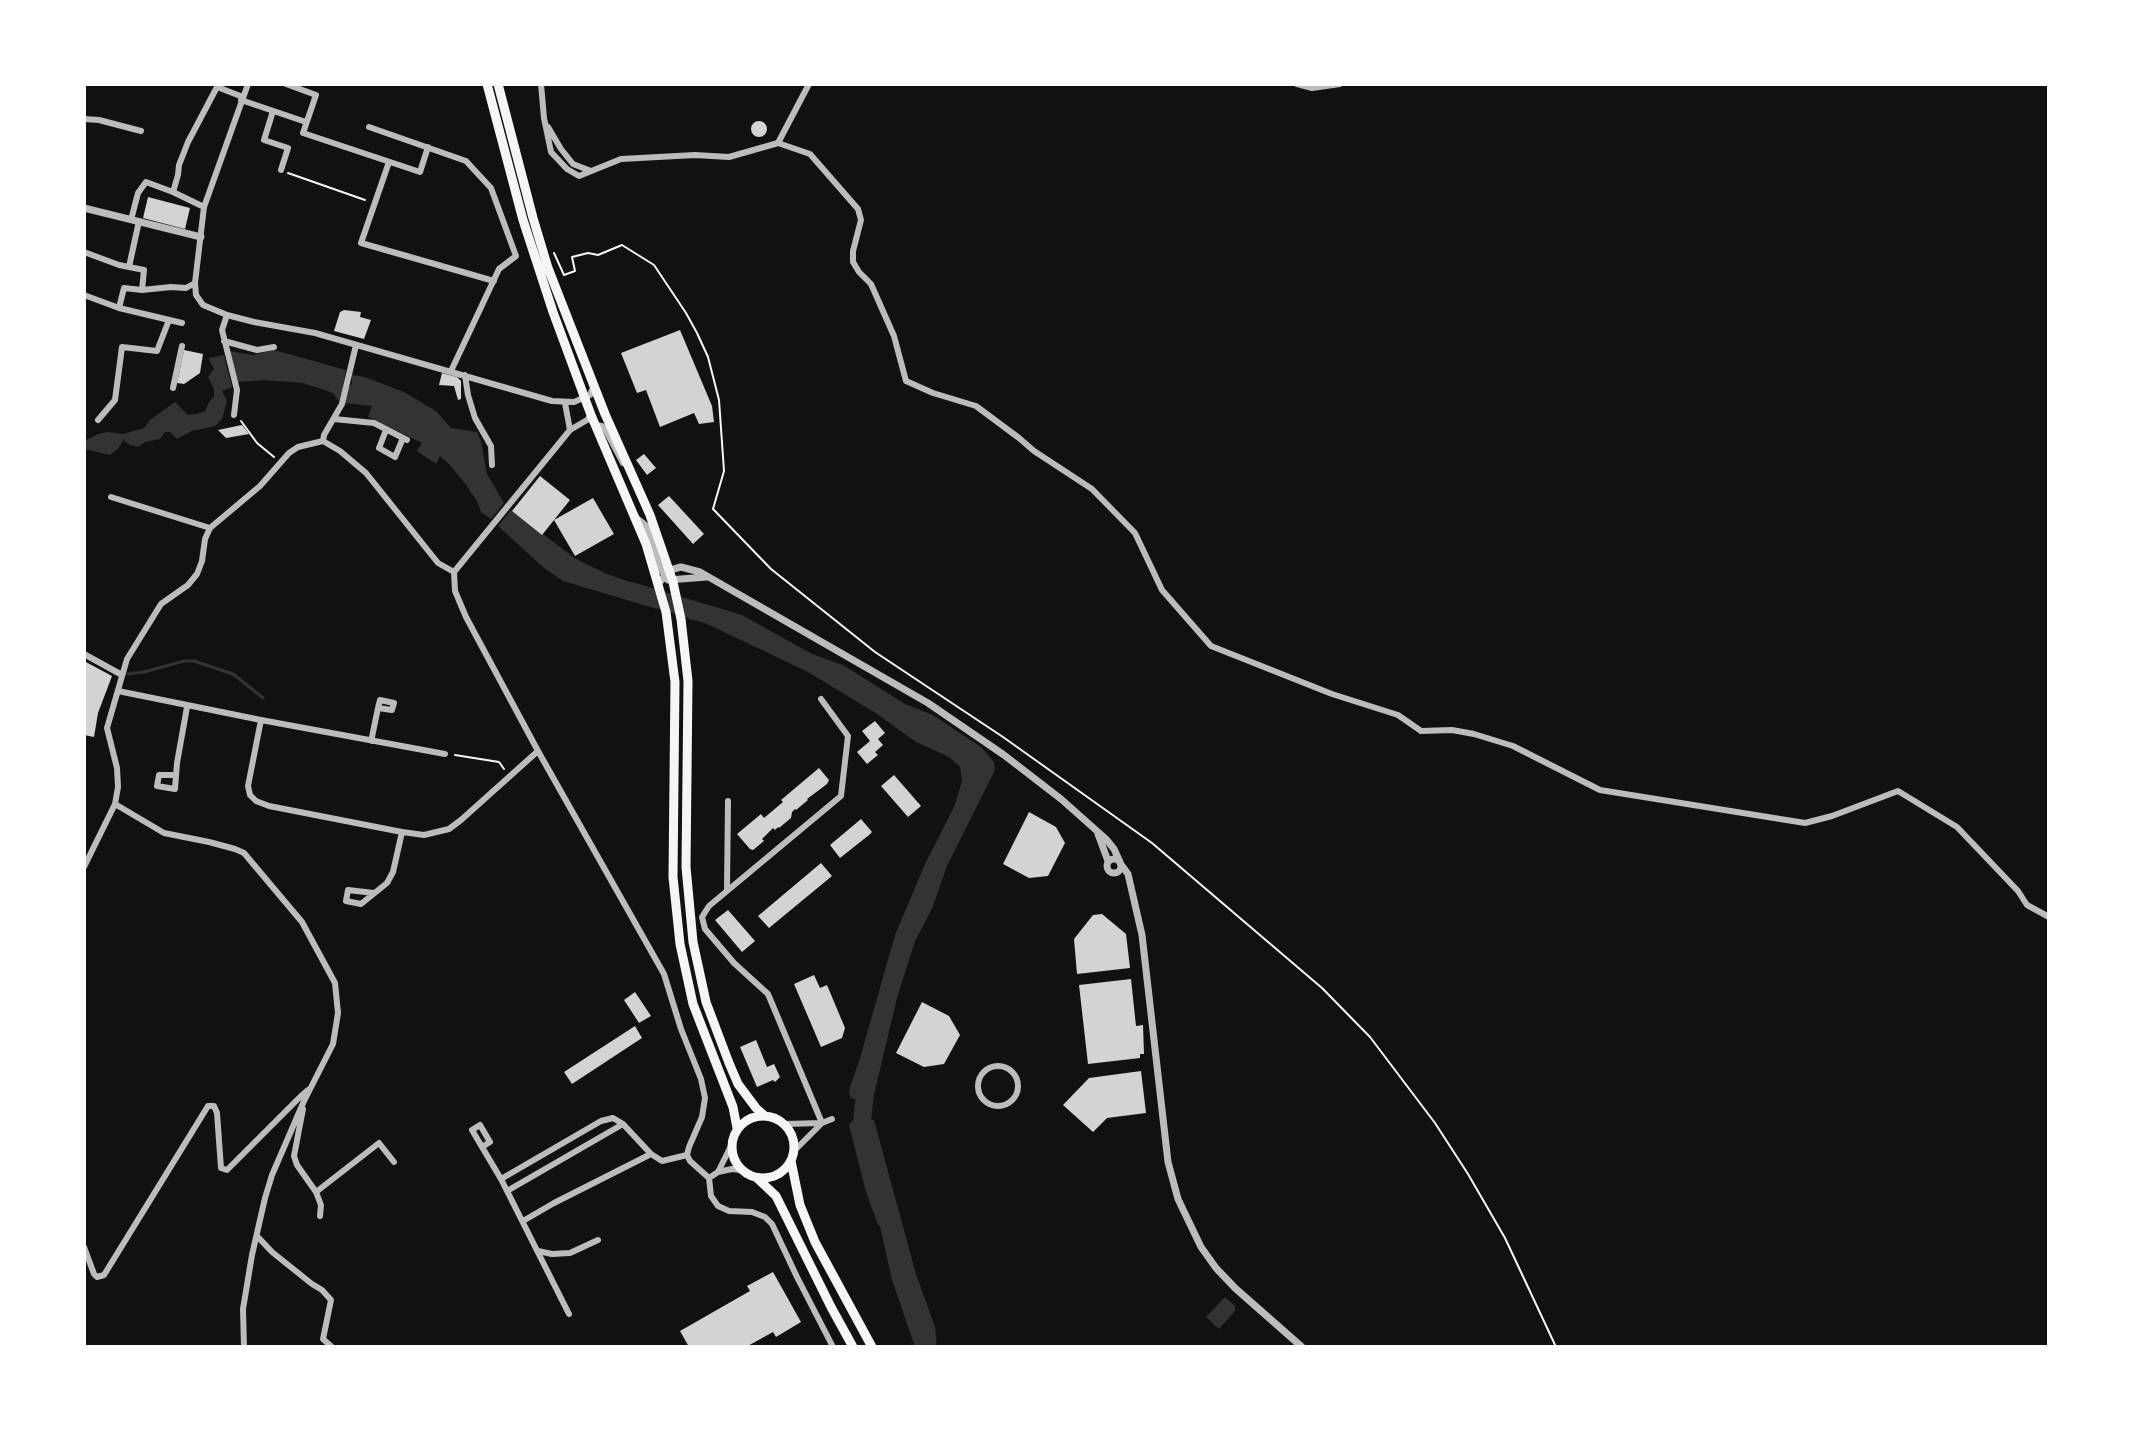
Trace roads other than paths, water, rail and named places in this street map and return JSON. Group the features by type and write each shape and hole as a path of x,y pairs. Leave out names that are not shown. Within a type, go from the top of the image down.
{"main road":[{"path":"487,84 523,220 553,312 593,420 636,518 675,595 688,681 686,867 693,942 706,1002 729,1063 738,1084 765,1116"},
{"path":"498,84 548,268 650,515 665,579 675,682 673,877 680,944 693,1004 733,1107 737,1128 731,1146 733,1159 741,1170 757,1178 776,1196 853,1347"},
{"path":"737,1128 745,1121 765,1116 785,1124 794,1141 792,1156 800,1205 815,1242 872,1347"},
{"path":"757,1178 777,1175 785,1169 792,1156"}],"street":[{"path":"248,84 204,207 195,283 196,295 203,305 227,315 315,333 552,401 565,403 585,398 594,385"},
{"path":"286,84 316,95 303,133 420,172 428,147"},
{"path":"541,84 544,118 561,149 573,164 591,171 621,159 695,155 729,157 778,143 810,154 858,209 861,220 853,262 871,284 894,336 906,381 976,406 1034,451 1092,489 1135,533 1162,590 1211,646 1332,694 1398,715 1421,731 1452,730 1513,746 1600,790 1805,823 1898,791 1957,827 2018,891 2027,905 2049,917"},
{"path":"778,143 809,84"},
{"path":"1297,84 1312,88 1340,84"},
{"path":"173,192 188,142 217,87 306,122"},
{"path":"273,111 264,140 288,148 281,170"},
{"path":"84,119 141,131"},
{"path":"369,127 466,161 491,188 516,256 499,269 451,371"},
{"path":"389,162 361,243 494,281"},
{"path":"129,267 138,193 146,182 204,207"},
{"path":"84,208 201,237"},
{"path":"84,252 144,270 142,290"},
{"path":"119,308 124,288 186,288 195,283"},
{"path":"84,295 119,308 182,323"},
{"path":"227,315 222,330 236,388 234,415"},
{"path":"98,420 115,400 122,347 157,351 169,320"},
{"path":"224,341 257,350 274,347"},
{"path":"323,441 342,404 356,345"},
{"path":"173,388 182,346"},
{"path":"465,375 475,418 491,446 492,465"},
{"path":"565,403 570,430"},
{"path":"334,419 374,423 405,439 395,457 379,448 386,430"},
{"path":"632,475 616,454 602,426 593,420 570,430 454,572 455,591 538,751 664,974 705,1098 702,1117 687,1155 709,1178 711,1196 718,1206 729,1211 752,1212 765,1217 772,1224 833,1347"},
{"path":"84,867 115,804 117,768 107,728 127,659 161,604 188,585 197,574 210,528 260,486 289,453 298,447 323,441 340,451 366,473 438,563 454,572"},
{"path":"111,497 210,528"},
{"path":"665,579 681,567 692,568 928,703 1016,764 1061,799 1112,846 1128,874 1137,907 1168,1156 1178,1199 1201,1247 1216,1268 1302,1347"},
{"path":"665,579 709,577"},
{"path":"84,654 122,675"},
{"path":"118,691 187,707 445,754"},
{"path":"821,699 848,736 841,796 727,890 702,917 705,929 734,963 768,994 822,1123"},
{"path":"176,775 187,707"},
{"path":"372,741 378,708"},
{"path":"261,720 248,786 250,795 256,801 424,835 449,829 538,751"},
{"path":"727,890 728,801"},
{"path":"115,804 164,833 244,853 302,922 335,983 338,1013 333,1044 272,1175 243,1309 244,1347"},
{"path":"374,893 387,883 393,872 402,832"},
{"path":"1097,832 1108,861 1107,870 1115,873 1131,892"},
{"path":"1108,861 1114,859 1120,862"},
{"path":"1115,873 1120,869 1120,862"},
{"path":"1002,1067 1017,1080 1017,1091 1009,1103 994,1106 981,1097 978,1081 988,1069 1002,1067"},
{"path":"84,1247 94,1274 97,1277 104,1275 208,1106 214,1106 217,1113 221,1168 227,1170 311,1088"},
{"path":"304,1101 294,1156 316,1192 321,1205 320,1216"},
{"path":"501,1179 601,1121 613,1118 662,1161 687,1155"},
{"path":"785,1124 822,1123 832,1119"},
{"path":"792,1156 822,1123"},
{"path":"507,1191 623,1124"},
{"path":"316,1192 379,1143 394,1162"},
{"path":"718,1172 731,1146"},
{"path":"482,1147 569,1314"},
{"path":"523,1221 651,1154"},
{"path":"709,1178 718,1172 741,1170"},
{"path":"257,1236 331,1300 323,1339 332,1347"},
{"path":"538,1251 570,1253 598,1240"}],"waterway":[{"path":"631,591 710,615"},
{"path":"128,674 194,661 233,674 263,698"},
{"path":"867,1075 862,1121 868,1144"}]}
